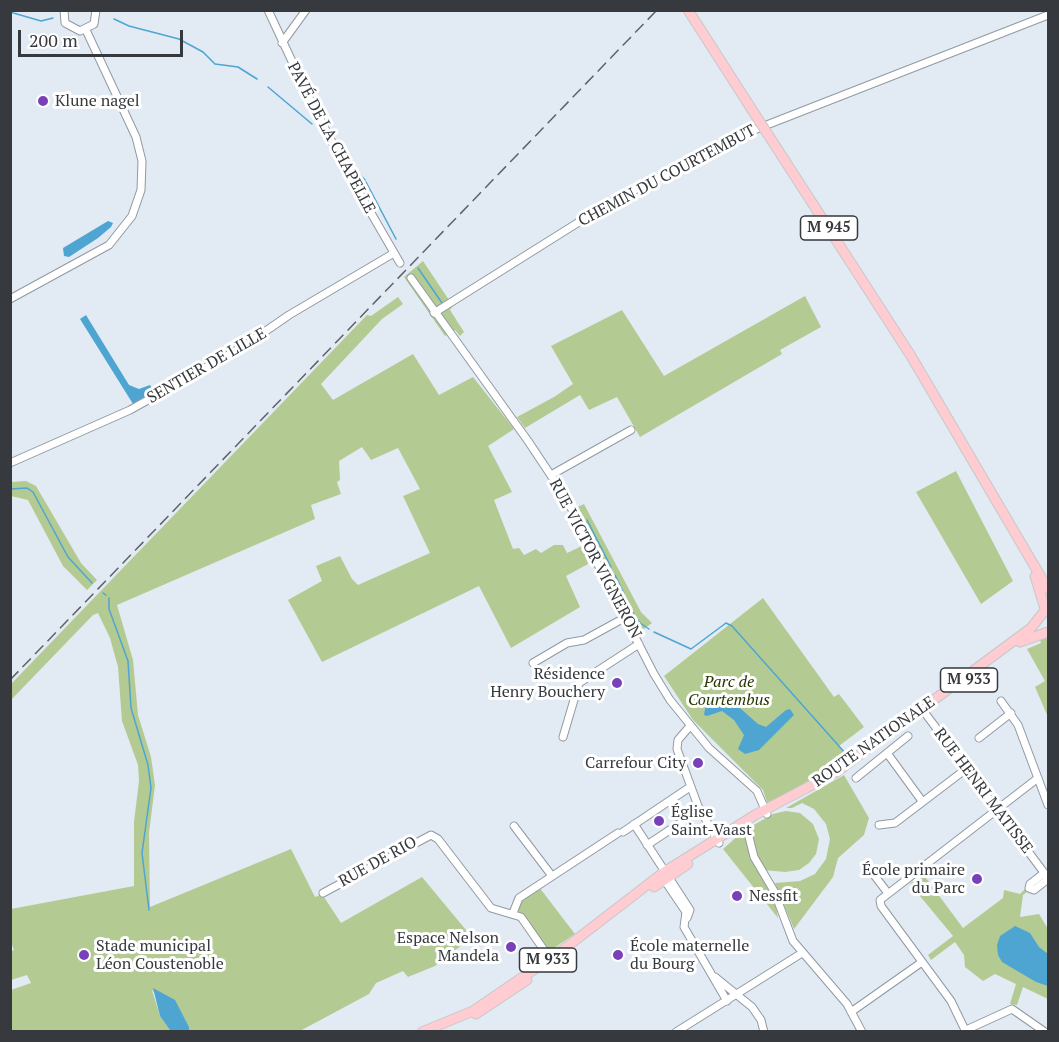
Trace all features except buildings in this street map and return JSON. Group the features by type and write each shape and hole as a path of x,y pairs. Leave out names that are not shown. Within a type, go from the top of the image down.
{"main road":[{"name":"M 945","path":"688,10 911,356 1048,589"},
{"name":"M 945","path":"987,487 1037,582 1046,608"},
{"path":"1046,608 1048,630"},
{"name":"ROUTE NATIONALE","path":"923,711 1031,628 1046,608"},
{"name":"ROUTE NATIONALE","path":"436,1032 481,1012 666,875 747,823 835,774 1016,645 1048,630"},
{"name":"ROUTE NATIONALE","path":"422,1032 470,1013 551,961"}],"street":[{"path":"64,10 63,17 69,27 86,30 94,24 96,10"},
{"name":"PAVÉ DE LA CHAPELLE","path":"267,10 353,182 400,263"},
{"path":"282,43 306,10"},
{"name":"CHEMIN DU COURTEMBUT","path":"434,313 606,205 736,137 1048,15"},
{"path":"10,299 99,253 109,245 132,216 141,190 142,161 136,137 86,30"},
{"name":"SENTIER DE LILLE","path":"10,463 130,410 244,346 291,314 394,253"},
{"name":"RUE VICTOR VIGNERON","path":"411,278 551,476 577,518 592,553 662,688 690,726 717,756 756,789 766,812"},
{"path":"551,476 631,430"},
{"path":"533,663 567,643 584,640 626,617"},
{"path":"563,737 579,683 639,644"},
{"path":"1001,701 1011,713 1048,805"},
{"name":"RUE HENRI MATISSE","path":"923,711 1047,876"},
{"path":"979,738 1011,713"},
{"path":"690,726 680,737 677,746 690,787 718,841"},
{"path":"856,778 908,736"},
{"path":"887,753 922,801"},
{"path":"879,825 895,822 966,769"},
{"path":"1038,778 880,898 881,906 951,1001 966,1031 1012,1009 1045,1032"},
{"path":"513,913 517,900 690,787"},
{"path":"647,845 700,810"},
{"path":"747,823 754,857 774,891 791,936 802,953 837,992 862,1030"},
{"path":"634,824 690,910 690,915 684,921 684,927 727,1001"},
{"path":"514,826 552,876"},
{"name":"RUE DE RIO","path":"323,893 431,835 438,839 491,908 521,917 551,961"},
{"path":"868,867 887,892"},
{"path":"675,1032 802,953"},
{"path":"851,1012 922,962"},
{"path":"713,974 739,994 757,1013 764,1032"}],"green space":[{"path":"423,261 453,306 450,310 464,332 460,336 455,330 445,336 404,277"},
{"path":"805,296 821,327 780,350 782,354 640,437 617,397 589,410 580,395 525,428 517,417 573,384 551,346 622,310 664,376"},
{"path":"398,297 403,304 382,319 321,384 333,400 413,354 439,395 473,377 514,429 488,446 512,492 494,500 513,549 519,548 524,555 536,549 541,553 554,545 563,545 567,553 582,546 588,564 566,576 580,607 511,648 479,586 322,662 288,600 322,581 316,566 340,556 352,579 358,585 430,553 403,496 420,489 398,448 371,460 362,447 339,461 340,480 337,482 341,494 311,505 315,519 117,605 133,660 138,715 151,757 155,785 149,833 150,907 291,849 315,897 322,894 341,923 422,877 466,930 467,941 435,966 408,977 403,971 376,983 369,994 298,1032 189,1031 189,1027 152,990 160,1016 172,1031 11,1031 11,990 31,983 27,975 11,980 10,952 14,950 11,942 11,909 134,886 134,822 139,781 138,765 122,721 118,667 110,638 98,613 93,615 11,700 11,684 367,315 371,316"},
{"path":"956,471 1013,581 981,604 916,492"},
{"path":"26,481 36,486 81,563 97,580 87,590 63,566 28,500 11,496 11,482"},
{"path":"584,504 641,612 652,623 638,633 598,561 575,508"},
{"name":"Parc de Courtembus","path":"763,598 834,697 839,694 864,727 839,746 848,757 768,805 763,790 693,720 664,676"},
{"path":"1048,635 1048,717 1035,687 1045,681 1027,649 1041,643 1039,637"},
{"path":"844,775 869,818 864,835 838,858 833,877 794,929 775,883 800,881 815,874 826,859 830,839 826,824 814,809 802,803 786,808"},
{"path":"786,811 800,813 813,824 819,839 816,854 799,870 785,872 764,870 756,853 752,826 773,814"},
{"path":"740,834 746,834 775,901 778,918 723,849"},
{"path":"923,874 963,928 1003,898 1004,890 1020,894 1025,889 1027,892 1023,895 1020,917 1039,914 1048,929 1048,999 1023,987 1017,1005 1010,1004 1016,984 995,974 983,981 965,967 964,955 955,942 931,960 928,955 953,936 910,884"},
{"path":"539,887 575,934 548,952 517,909 519,901"}],"water":[{"path":"108,221 113,223 111,227 98,238 69,257 64,256 63,248"},
{"path":"86,315 129,385 139,389 150,385 154,391 133,404 80,319"},
{"path":"724,694 758,724 766,727 786,710 790,709 794,715 759,750 745,754 738,749 744,735 734,720 722,711 704,715 705,709 718,696"},
{"path":"1015,926 1030,933 1039,947 1048,954 1048,986 1036,982 1002,962 998,955 997,945 1000,936"},
{"path":"153,988 175,1000 189,1031 170,1030 160,1016"}],"waterway":[{"path":"10,12 41,21 53,18"},
{"path":"114,19 129,26 179,39 203,52 215,64 238,67 257,79"},
{"path":"268,87 312,124"},
{"path":"355,169 365,180"},
{"path":"366,182 396,239"},
{"path":"418,268 442,303"},
{"path":"10,489 27,488 33,492 68,557 92,583"},
{"path":"587,520 611,567"},
{"path":"615,575 634,615 649,629"},
{"path":"109,598 109,609 128,661 131,708 148,765 151,788 142,853 149,910"},
{"path":"654,632 691,649 726,623 732,626 846,754"}],"railway":[{"path":"10,680 657,10"}],"place":[{"name":"Klune nagel","path":"43,101"},
{"name":"Résidence Henry Bouchery","path":"617,683"},
{"name":"Carrefour City","path":"698,763"},
{"name":"Église Saint-Vaast","path":"659,821"},
{"name":"École primaire du Parc","path":"977,879"},
{"name":"Nessfit","path":"737,896"},
{"name":"Espace Nelson Mandela","path":"511,947"},
{"name":"Stade municipal Léon Coustenoble","path":"84,955"},
{"name":"École maternelle du Bourg","path":"618,955"}]}
